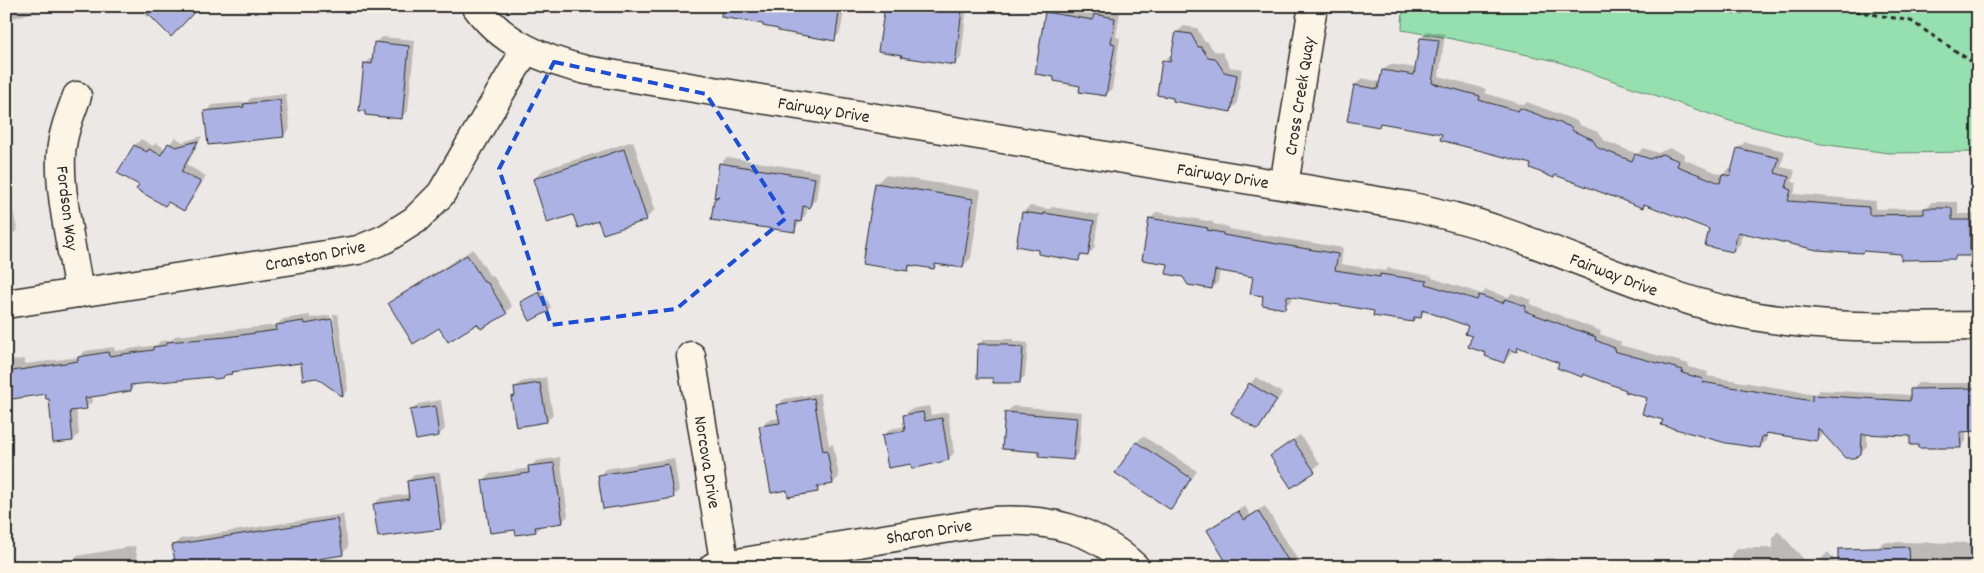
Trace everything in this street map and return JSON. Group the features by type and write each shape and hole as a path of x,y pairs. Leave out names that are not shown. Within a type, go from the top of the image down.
{"street":[{"name":"Fairway Drive","path":"476,6 507,37 526,49 558,63 586,70 1408,206 1499,230 1660,292 1728,311 1820,325 1857,328 1978,326"},
{"name":"Cross Creek Quay","path":"1284,185 1313,6"},
{"name":"Cranston Drive","path":"6,304 358,250 385,239 415,220 441,194 526,49"},
{"name":"Fordson Way","path":"77,96 67,122 61,155 63,190 79,293"},
{"name":"Norcova Drive","path":"691,356 721,566"},
{"name":"Sharon Drive","path":"721,566 992,521 1020,520 1044,522 1078,530 1110,546 1135,567"}],"path":[{"path":"1713,6 1734,13 1777,8 1849,10 1911,22 1978,66"}],"highlighted area":[{"path":"554,62 706,94 786,218 676,309 551,325 499,169"}],"green space":[{"path":"1403,6 1978,6 1978,152 1889,153 1821,144 1730,121 1556,61 1402,30"}],"building":[{"path":"140,6 200,6 171,37"},
{"path":"722,6 840,6 835,41 778,31 778,29 763,26 763,24 721,17"},
{"path":"885,6 937,6 962,10 955,65 901,57 902,55 878,51"},
{"path":"1045,12 1093,20 1094,14 1115,18 1111,43 1115,44 1106,96 1079,92 1080,86 1054,81 1054,77 1035,74"},
{"path":"1176,32 1191,34 1198,47 1201,47 1208,57 1215,58 1224,72 1237,75 1231,112 1173,101 1173,98 1157,95 1162,60 1170,62"},
{"path":"1420,38 1439,40 1432,83 1480,96 1479,100 1518,111 1520,108 1571,127 1573,131 1592,139 1598,148 1632,161 1635,154 1650,159 1662,154 1679,161 1677,166 1720,183 1722,174 1730,176 1737,148 1779,158 1775,173 1789,177 1786,188 1791,190 1788,201 1869,207 1869,215 1924,214 1924,208 1952,208 1952,220 1970,220 1970,256 1955,256 1955,259 1901,260 1901,254 1817,250 1738,232 1733,252 1705,246 1709,229 1644,204 1643,208 1555,175 1554,178 1530,168 1531,164 1440,140 1442,134 1380,123 1379,127 1347,121 1354,85 1378,89 1382,70 1414,75"},
{"path":"374,42 409,46 402,119 365,115 365,111 359,111 364,63 372,64"},
{"path":"280,100 284,137 208,145 204,111 244,107 243,104"},
{"path":"198,141 181,172 201,182 184,211 168,202 165,206 136,189 139,185 117,173 134,145 147,152 149,149 161,155 168,143 176,147"},
{"path":"624,149 647,220 603,234 598,221 578,228 573,215 547,223 533,179"},
{"path":"719,163 815,178 810,208 803,206 801,222 796,221 795,232 711,220 714,200 719,196 714,198"},
{"path":"875,183 973,199 963,268 935,264 934,269 909,265 908,271 862,264"},
{"path":"1022,212 1044,215 1044,213 1094,221 1088,256 1080,255 1079,261 1038,254 1038,250 1016,246"},
{"path":"1149,218 1208,228 1207,230 1223,233 1223,235 1338,254 1335,270 1380,277 1380,274 1427,281 1426,284 1477,300 1479,295 1503,303 1505,299 1526,306 1525,311 1596,337 1595,340 1615,348 1614,351 1683,370 1682,373 1703,379 1702,382 1812,401 1812,395 1910,401 1910,389 1977,388 1977,431 1960,432 1961,448 1918,448 1918,445 1910,445 1910,436 1862,434 1861,454 1854,458 1845,458 1818,428 1817,441 1766,433 1766,437 1762,436 1760,448 1726,443 1661,425 1663,420 1642,414 1647,398 1625,392 1626,390 1583,374 1582,377 1557,368 1559,363 1518,347 1517,352 1509,349 1504,363 1485,356 1486,353 1468,347 1472,336 1465,334 1468,326 1422,310 1421,318 1414,317 1413,322 1373,316 1374,311 1287,296 1285,309 1262,305 1263,296 1250,294 1253,277 1215,270 1212,289 1188,285 1183,277 1166,274 1168,264 1142,260"},
{"path":"467,255 484,282 488,283 507,314 481,329 477,324 448,342 439,328 413,344 388,303"},
{"path":"539,292 549,311 530,321 520,302"},
{"path":"332,319 343,397 317,378 303,380 301,363 231,372 232,374 215,379 211,377 130,385 131,391 85,398 87,409 70,411 73,441 53,443 49,399 46,399 45,394 6,400 6,372 78,361 78,357 108,352 109,356 153,350 153,347 167,345 167,342 227,337 277,330 276,325 304,321 305,324"},
{"path":"978,344 1008,344 1008,346 1023,347 1020,383 993,383 993,378 977,378"},
{"path":"540,383 547,422 516,427 511,397 515,396 514,387"},
{"path":"1249,383 1277,400 1258,430 1231,413"},
{"path":"814,398 823,451 827,450 833,484 817,487 818,492 788,497 787,490 771,493 759,426 780,423 776,405"},
{"path":"435,406 439,436 416,440 410,410"},
{"path":"923,412 925,421 942,418 949,460 912,469 911,464 888,468 882,435 905,431 903,415"},
{"path":"1005,412 1077,418 1073,460 1039,457 1039,452 1002,449"},
{"path":"1293,440 1315,472 1291,488 1270,456"},
{"path":"1136,442 1191,478 1171,510 1115,473"},
{"path":"554,463 563,523 535,527 536,532 516,535 515,530 490,533 482,480 529,473 528,466"},
{"path":"668,464 674,498 603,509 598,475"},
{"path":"434,477 441,529 378,537 373,504 409,499 407,481"},
{"path":"1238,511 1244,520 1258,511 1292,567 1229,567 1207,530"},
{"path":"337,519 343,555 269,567 176,567 172,545"},
{"path":"1909,547 1910,567 1838,567 1838,549"}]}
